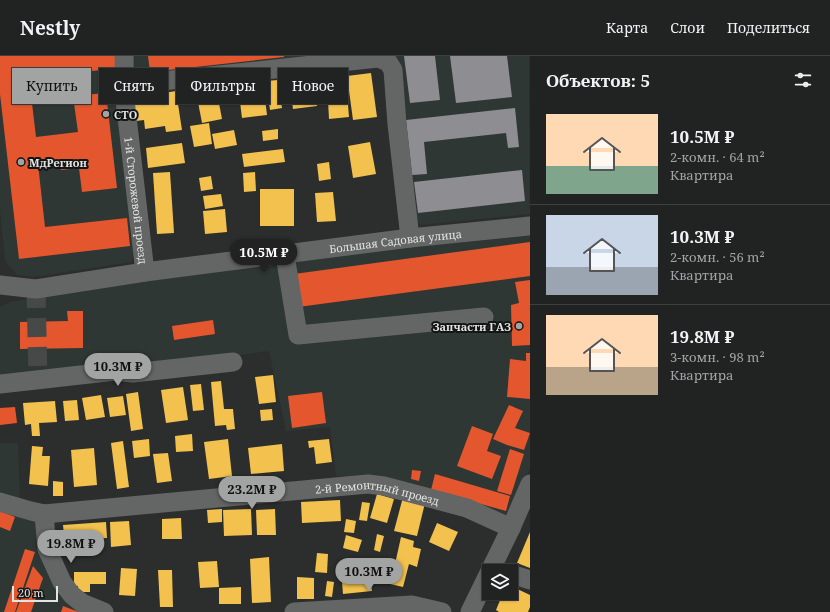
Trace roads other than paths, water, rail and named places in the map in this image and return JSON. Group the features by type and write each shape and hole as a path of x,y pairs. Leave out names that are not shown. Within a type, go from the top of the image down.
{"street":[{"name":"1-й Сторожевой проезд","path":"124,56 124,68"},
{"path":"168,80 378,58 388,62 392,70 396,124 410,238"},
{"name":"1-й Сторожевой проезд","path":"125,104 145,272"},
{"name":"Большая Садовая улица","path":"0,284 36,288 145,272 410,238 530,226"},
{"path":"285,255 298,335 484,317"},
{"path":"0,384 116,371 133,373 233,362"},
{"name":"2-й Ремонтный проезд","path":"0,502 31,512 44,514 368,484 384,486 467,508 511,528"},
{"path":"496,564 530,484"},
{"path":"44,514 47,549 62,582 72,595 82,603 104,612"},
{"path":"518,576 530,580"},
{"path":"470,612 482,591"},
{"path":"294,612 412,605 442,612"}],"tunnel":[{"path":"36,289 38,379"}],"place":[{"name":"СТО","path":"106,114"},
{"name":"МдРегион","path":"21,162"},
{"name":"Запчасти ГАЗ","path":"519,326"}]}
